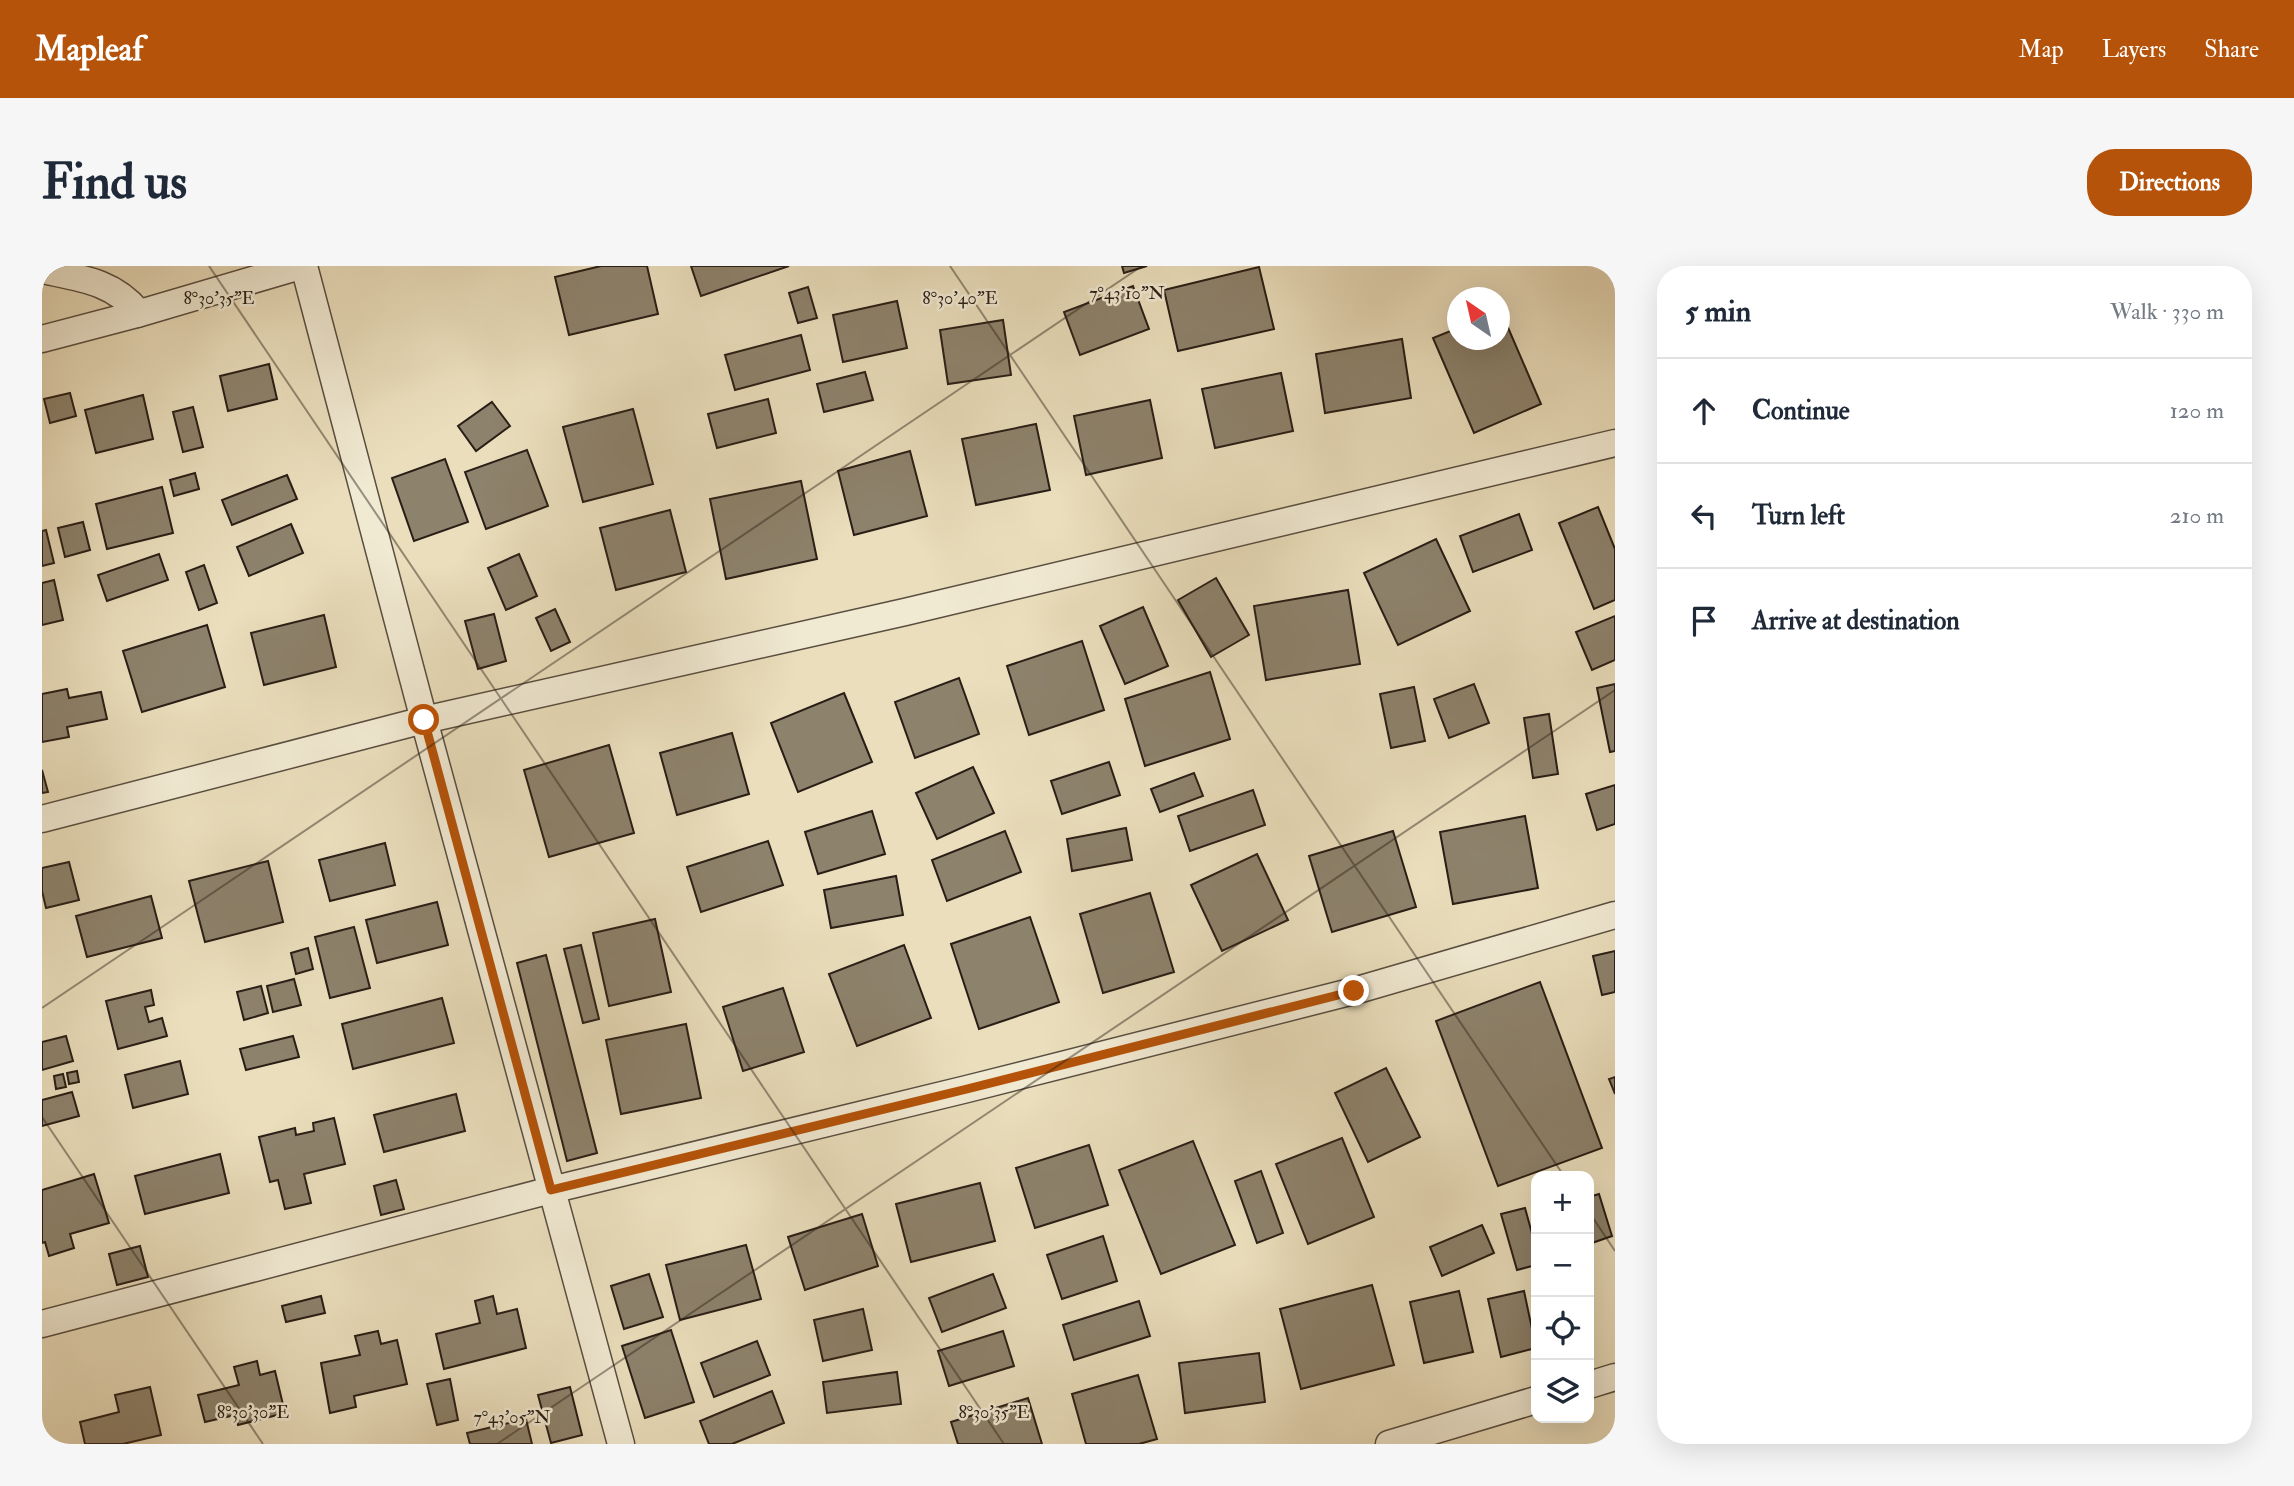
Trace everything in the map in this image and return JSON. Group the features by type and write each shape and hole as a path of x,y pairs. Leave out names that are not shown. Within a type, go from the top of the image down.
{"street":[{"path":"42,339 302,266 621,1444"},
{"path":"42,270 103,284 125,296 137,314"},
{"path":"42,819 424,720 905,612 1615,443"},
{"path":"42,1324 551,1190 1340,995 1615,915"},
{"path":"1594,1383 1615,1377"},
{"path":"1390,1444 1531,1402"}],"building":[{"path":"601,266 647,266 658,314 569,335 555,277"},
{"path":"691,266 789,266 701,296"},
{"path":"1122,266 1147,266 1124,273"},
{"path":"1259,267 1274,329 1178,351 1164,290"},
{"path":"1133,286 1149,329 1080,355 1064,312"},
{"path":"808,287 817,318 798,323 789,293"},
{"path":"897,301 907,348 843,362 833,315"},
{"path":"1003,320 1011,375 948,384 940,330"},
{"path":"1447,332 1447,350 1510,350 1510,332 1541,404 1474,433 1433,338"},
{"path":"801,335 810,370 735,390 725,355"},
{"path":"1402,339 1411,398 1325,413 1316,354"},
{"path":"269,364 277,399 228,411 220,376"},
{"path":"865,372 873,400 824,412 817,384"},
{"path":"1281,373 1293,431 1215,448 1202,389"},
{"path":"70,393 76,416 50,423 44,399"},
{"path":"143,395 153,439 96,453 85,410"},
{"path":"768,399 776,433 717,448 708,414"},
{"path":"1150,400 1162,458 1086,475 1074,416"},
{"path":"492,402 510,426 476,451 458,426"},
{"path":"193,407 203,447 183,452 173,412"},
{"path":"633,409 653,484 583,502 563,427"},
{"path":"1036,424 1050,490 976,505 962,439"},
{"path":"527,450 548,506 486,529 465,472"},
{"path":"910,451 927,516 854,535 838,471"},
{"path":"445,459 468,522 414,541 392,478"},
{"path":"195,473 199,489 174,496 170,480"},
{"path":"287,475 297,499 232,525 222,500"},
{"path":"801,481 817,559 726,579 710,499"},
{"path":"162,487 173,533 107,549 96,504"},
{"path":"1598,507 1615,549 1615,600 1594,609 1559,523"},
{"path":"670,510 686,572 616,590 600,528"},
{"path":"1519,514 1532,550 1473,572 1460,536"},
{"path":"83,522 90,550 65,557 58,528"},
{"path":"291,524 303,553 249,576 237,547"},
{"path":"46,530 54,563 42,566 42,531"},
{"path":"1436,539 1470,611 1398,645 1364,573"},
{"path":"159,554 168,580 107,601 98,575"},
{"path":"519,554 537,596 506,610 488,568"},
{"path":"204,565 217,603 199,610 186,572"},
{"path":"1216,578 1249,635 1211,657 1178,600"},
{"path":"54,580 63,620 42,625 42,583"},
{"path":"1348,590 1360,664 1266,680 1254,606"},
{"path":"1143,607 1168,666 1125,684 1100,626"},
{"path":"555,609 570,642 551,651 536,618"},
{"path":"494,614 506,661 478,669 465,621"},
{"path":"324,615 336,667 264,685 251,633"},
{"path":"1615,616 1615,660 1592,670 1576,632"},
{"path":"207,625 225,687 142,712 123,651"},
{"path":"1082,641 1104,710 1029,735 1007,666"},
{"path":"1210,672 1230,739 1145,766 1125,699"},
{"path":"959,678 979,734 915,758 895,702"},
{"path":"1474,684 1489,723 1449,738 1434,699"},
{"path":"1615,684 1615,751 1610,752 1597,688"},
{"path":"1414,687 1425,741 1391,748 1380,694"},
{"path":"67,689 69,698 101,692 107,719 67,727 69,737 42,742 42,694"},
{"path":"844,693 872,762 798,792 771,723"},
{"path":"1549,714 1558,774 1533,778 1524,718"},
{"path":"732,733 749,794 677,815 660,753"},
{"path":"609,745 634,833 549,857 524,770"},
{"path":"1109,762 1120,795 1062,814 1051,781"},
{"path":"973,767 994,813 937,839 916,793"},
{"path":"42,770 48,792 42,793"},
{"path":"1194,773 1203,796 1160,812 1151,789"},
{"path":"1615,785 1615,824 1597,830 1586,794"},
{"path":"1253,790 1265,825 1190,851 1178,816"},
{"path":"872,811 885,854 818,874 805,832"},
{"path":"1525,816 1538,888 1453,904 1440,832"},
{"path":"1126,828 1132,860 1072,871 1067,839"},
{"path":"1005,831 1021,872 947,901 932,860"},
{"path":"1393,831 1416,907 1332,932 1309,856"},
{"path":"768,841 783,885 701,912 687,867"},
{"path":"385,843 395,885 330,901 319,860"},
{"path":"1257,854 1288,920 1222,951 1191,885"},
{"path":"268,861 283,922 205,942 189,881"},
{"path":"69,862 79,900 46,908 42,891 42,868"},
{"path":"896,876 903,915 831,928 824,890"},
{"path":"1150,893 1174,972 1103,993 1080,914"},
{"path":"151,896 162,938 87,957 76,916"},
{"path":"437,902 448,945 377,963 366,920"},
{"path":"1030,917 1059,1002 979,1029 951,944"},
{"path":"655,919 671,992 609,1006 593,933"},
{"path":"354,927 370,988 330,998 315,937"},
{"path":"581,945 599,1019 583,1023 564,949"},
{"path":"904,945 931,1018 857,1046 829,974"},
{"path":"308,948 313,969 296,974 291,953"},
{"path":"1615,951 1615,992 1602,995 1593,956"},
{"path":"546,955 597,1153 567,1161 517,963"},
{"path":"294,979 301,1005 273,1012 267,986"},
{"path":"1540,982 1602,1148 1539,1171 1531,1171 1531,1174 1498,1186 1436,1021"},
{"path":"261,986 268,1013 244,1020 237,992"},
{"path":"783,988 804,1052 743,1071 723,1007"},
{"path":"151,990 154,1005 145,1007 149,1022 162,1018 167,1036 118,1049 106,1001"},
{"path":"442,998 454,1043 353,1069 342,1024"},
{"path":"686,1024 701,1098 621,1114 606,1040"},
{"path":"66,1036 73,1061 42,1070 42,1042"},
{"path":"293,1036 299,1057 246,1070 240,1049"},
{"path":"180,1061 188,1094 133,1108 125,1075"},
{"path":"1386,1068 1420,1137 1368,1162 1335,1093"},
{"path":"77,1071 79,1082 69,1084 67,1073"},
{"path":"63,1074 66,1087 56,1089 54,1076"},
{"path":"1615,1077 1615,1094 1609,1079"},
{"path":"72,1092 79,1116 42,1126 42,1100"},
{"path":"456,1094 465,1131 384,1152 374,1115"},
{"path":"334,1118 345,1164 304,1174 311,1203 285,1209 278,1180 270,1182 259,1137 295,1128 296,1135 314,1131 313,1123"},
{"path":"1342,1138 1374,1217 1308,1244 1276,1164"},
{"path":"1193,1141 1235,1245 1161,1274 1119,1170"},
{"path":"1089,1145 1108,1205 1035,1228 1016,1168"},
{"path":"220,1154 229,1193 145,1214 135,1176"},
{"path":"1261,1171 1283,1233 1257,1243 1235,1181"},
{"path":"94,1174 109,1223 70,1234 74,1248 49,1256 45,1242 42,1243 42,1190"},
{"path":"396,1180 404,1209 381,1215 374,1186"},
{"path":"980,1183 995,1241 911,1262 896,1204"},
{"path":"1599,1194 1612,1236 1594,1242 1594,1234 1594,1196"},
{"path":"1525,1208 1531,1230 1531,1266 1517,1270 1501,1214"},
{"path":"862,1214 878,1266 805,1290 788,1237"},
{"path":"1482,1225 1494,1253 1442,1276 1430,1247"},
{"path":"1103,1236 1117,1281 1062,1299 1047,1255"},
{"path":"746,1245 761,1299 680,1320 666,1265"},
{"path":"140,1246 148,1277 117,1285 109,1254"},
{"path":"649,1274 663,1317 624,1329 611,1286"},
{"path":"993,1274 1006,1308 942,1332 929,1298"},
{"path":"1372,1285 1394,1365 1301,1389 1280,1309"},
{"path":"1459,1291 1473,1352 1424,1363 1410,1302"},
{"path":"1524,1291 1531,1324 1531,1349 1501,1357 1488,1299"},
{"path":"321,1296 325,1313 286,1322 282,1306"},
{"path":"493,1296 497,1314 517,1309 526,1348 444,1369 436,1334 480,1323 475,1301"},
{"path":"1139,1301 1150,1336 1074,1360 1063,1325"},
{"path":"863,1309 872,1350 823,1361 814,1320"},
{"path":"671,1330 694,1402 645,1418 622,1346"},
{"path":"378,1331 381,1344 397,1340 407,1384 354,1396 356,1407 330,1413 321,1363 360,1355 355,1336"},
{"path":"1003,1331 1014,1366 949,1386 938,1351"},
{"path":"757,1341 770,1375 714,1397 701,1363"},
{"path":"1259,1353 1265,1402 1185,1413 1179,1363"},
{"path":"257,1361 260,1375 275,1371 285,1413 238,1425 235,1415 205,1422 198,1395 239,1385 234,1367"},
{"path":"897,1372 901,1404 827,1413 823,1382"},
{"path":"1138,1375 1157,1439 1139,1444 1086,1444 1072,1394"},
{"path":"450,1379 458,1420 437,1425 427,1384"},
{"path":"150,1387 161,1435 123,1444 85,1444 80,1422 119,1412 115,1395"},
{"path":"570,1387 582,1435 551,1443 538,1395"},
{"path":"772,1391 784,1423 732,1444 709,1444 700,1421"},
{"path":"1028,1398 1042,1444 958,1444 951,1422"},
{"path":"526,1419 532,1444 470,1444 467,1433"}],"route":[{"path":"424,720 551,1190 1354,991"}]}
